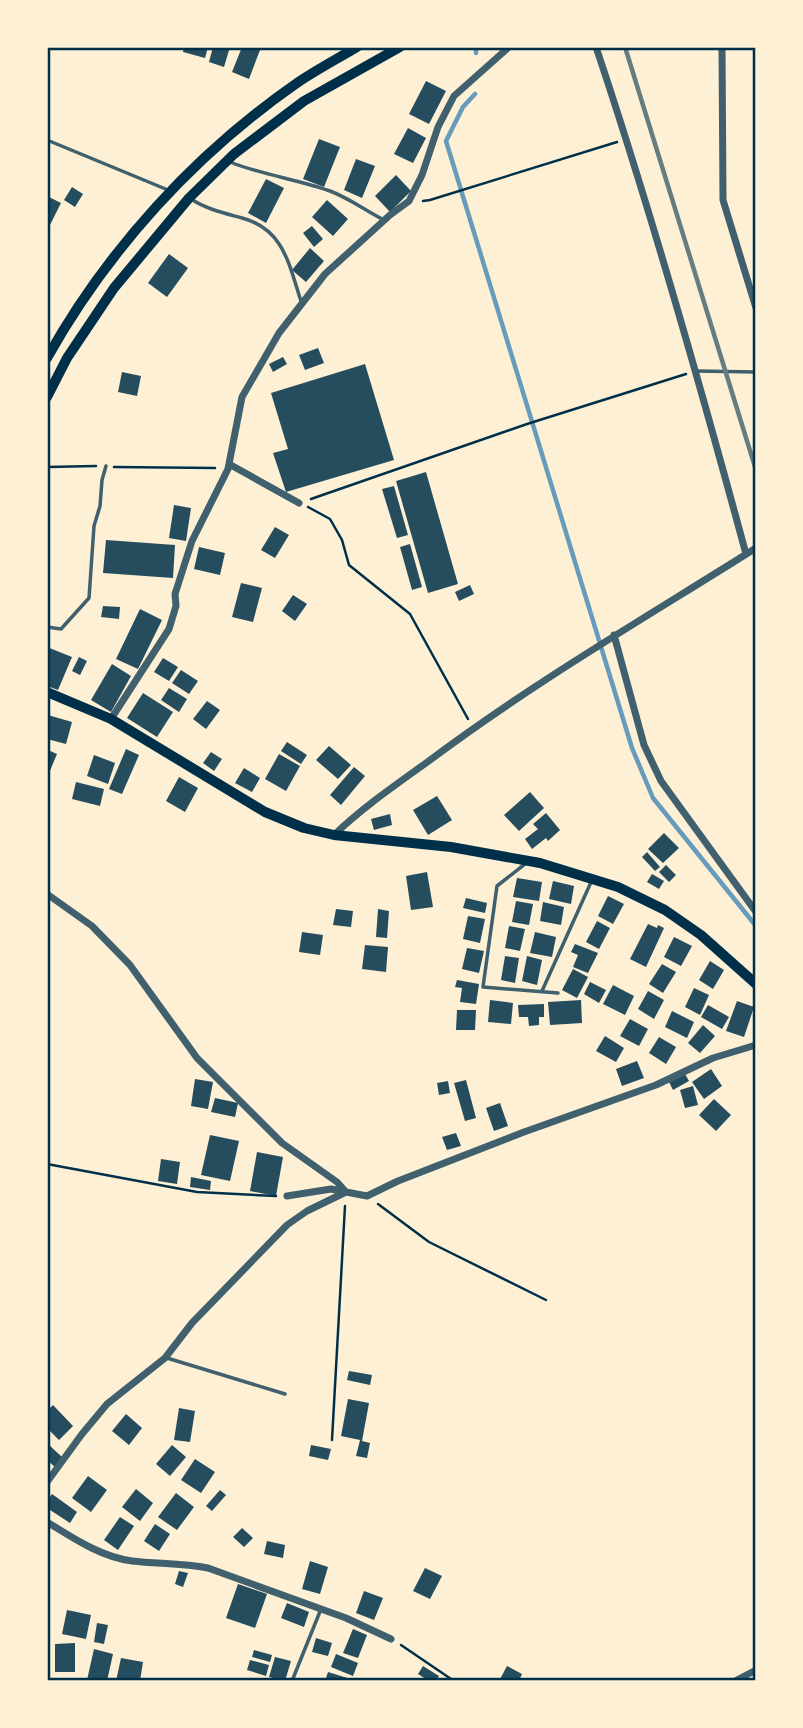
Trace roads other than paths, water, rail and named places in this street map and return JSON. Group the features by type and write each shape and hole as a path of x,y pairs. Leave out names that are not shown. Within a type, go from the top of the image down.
{"main road":[{"path":"47,358 100,276 169,191 225,139 298,83 357,47"},
{"path":"47,397 67,358 114,288 189,198 227,161 304,101 400,47"},
{"path":"47,692 111,719 265,812 304,828 334,835 451,847 530,861 593,878 644,898 701,935 756,984"}],"street":[{"path":"111,719 169,629 176,606 175,594 192,541 228,466 242,397 279,333 325,274 409,201 422,175 438,127 454,96 509,47"},
{"path":"596,47 627,139 696,371 746,554"},
{"path":"722,47 723,200 756,308"},
{"path":"228,466 299,503"},
{"path":"334,835 355,816 472,728 756,548"},
{"path":"612,637 644,745 661,780 756,912"},
{"path":"47,894 92,926 130,965 197,1058 282,1143 337,1182 346,1192"},
{"path":"287,1196 331,1189 367,1196 398,1181 524,1132 656,1085 713,1058 756,1045"},
{"path":"47,1482 107,1404 165,1358 192,1323 287,1225 307,1211 346,1192"},
{"path":"47,1522 107,1555 208,1568 321,1609 391,1639"},
{"path":"735,1681 756,1670"}],"lane":[{"path":"47,140 169,191"},
{"path":"227,161 256,172 333,192 384,220"},
{"path":"189,198 201,206 256,221 274,235 285,253 301,302"},
{"path":"696,371 756,372"},
{"path":"47,627 61,629 89,598 94,526 106,466"},
{"path":"530,861 496,886 483,987 558,993"},
{"path":"541,992 593,878"},
{"path":"165,1358 285,1394"},
{"path":"292,1681 321,1609"}],"waterway":[{"path":"476,47 476,53"},
{"path":"475,94 463,107 446,141 632,748 653,798 756,926"}],"railway":[{"path":"625,47 756,470"}]}
